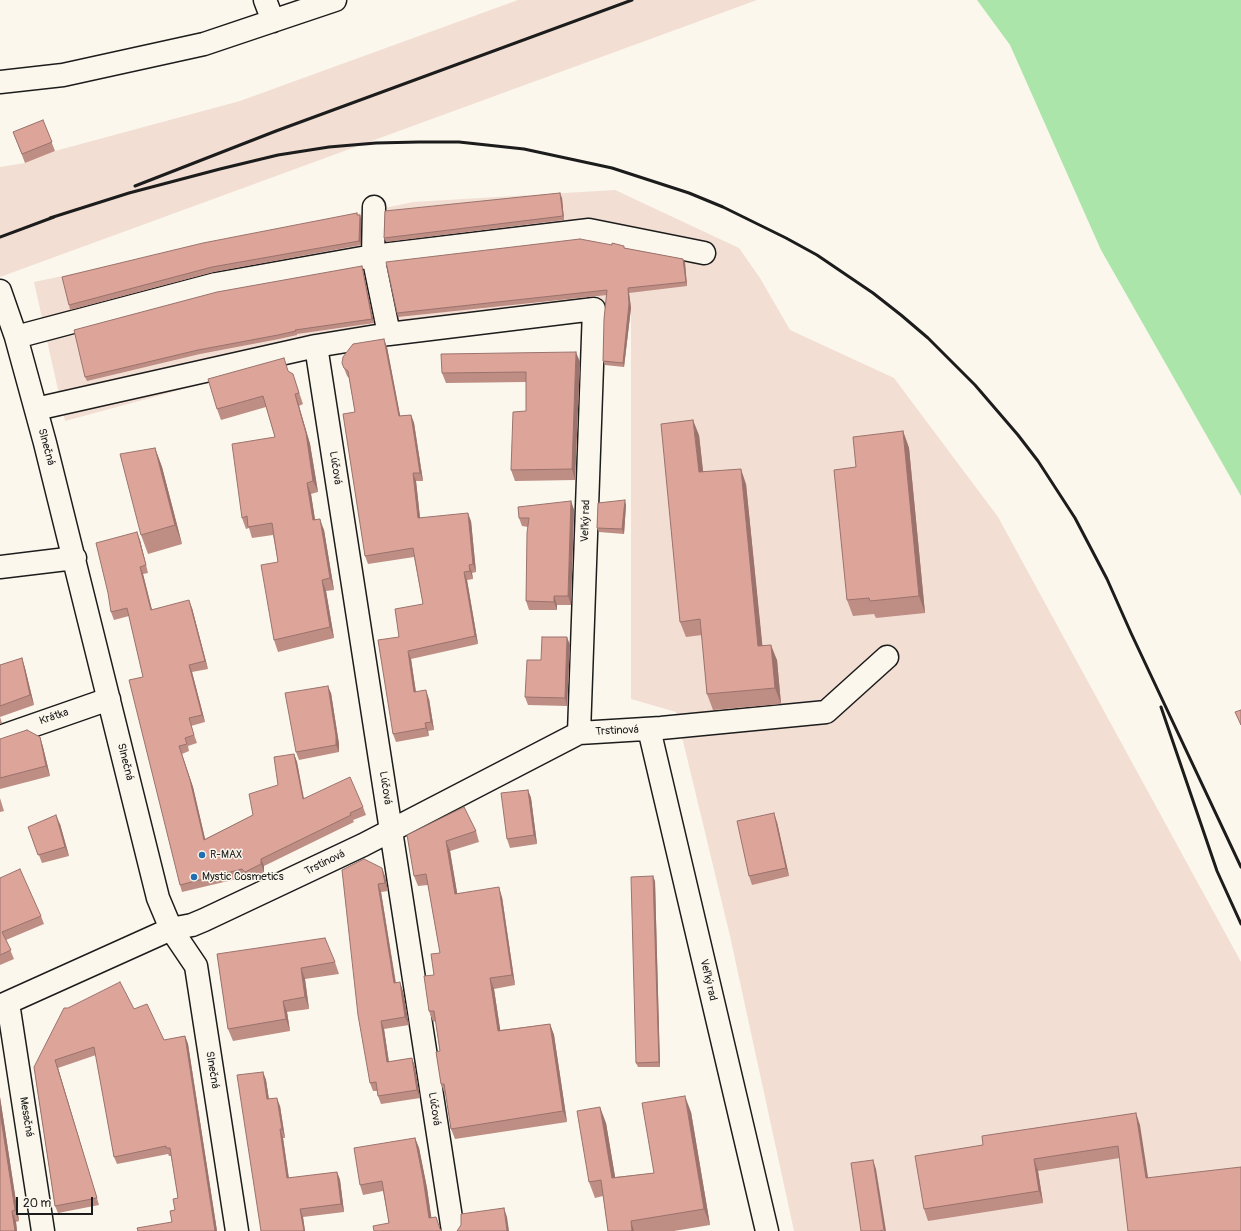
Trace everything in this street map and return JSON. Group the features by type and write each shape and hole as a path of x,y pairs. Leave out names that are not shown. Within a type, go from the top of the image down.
{"street":[{"path":"265,0 273,21"},
{"path":"0,82 63,75 204,44 335,0"},
{"path":"36,409 316,346 389,334 373,256 374,207"},
{"path":"16,337 216,284 373,256 589,230 704,253"},
{"name":"Slnečná","path":"0,291 16,337 75,558 158,898 171,929 196,966 238,1231"},
{"name":"Veľký rad","path":"389,334 594,309 579,733"},
{"name":"Lúčová","path":"316,346 453,1231"},
{"path":"0,567 75,558"},
{"name":"Trstinová","path":"4,1004 171,929 192,925 204,920 391,830 579,733 649,729 826,712 887,657"},
{"name":"Krátka","path":"0,737 109,699"},
{"name":"Veľký rad","path":"649,729 767,1231"},
{"name":"Mesačná","path":"4,1004 43,1231"}],"shaded area":[{"path":"518,0 757,0 0,277 0,167 25,163 55,151 240,101"},
{"path":"615,190 739,248 760,278 790,330 894,378 998,517 1241,962 1241,1231 794,1231 730,936 676,712 631,699 631,306 607,303 581,319 328,350 65,421 34,282 413,202"}],"green space":[{"path":"977,0 1241,0 1241,496 1101,250 1010,45"}],"building":[{"path":"43,120 52,142 22,154 13,132"},
{"path":"560,193 563,216 384,238 385,211"},
{"path":"357,213 357,215 360,215 359,241 212,267 69,305 62,277 203,243"},
{"path":"580,239 612,245 612,243 624,246 624,248 683,259 686,282 628,288 629,304 623,363 603,361 604,319 607,290 397,313 386,262"},
{"path":"362,266 372,319 295,330 296,331 278,335 198,350 85,377 74,330 217,292"},
{"path":"384,339 399,416 411,415 420,473 413,473 418,518 468,513 473,564 469,565 470,571 464,572 475,636 408,651 414,692 426,690 431,722 425,723 426,728 393,734 378,640 399,637 395,609 423,604 413,548 365,556 343,414 355,412 348,371 344,368 342,363 343,357 353,344"},
{"path":"576,352 572,469 511,470 513,412 526,411 526,372 442,373 441,354"},
{"path":"284,358 288,371 293,374 299,393 295,394 306,433 313,481 307,483 313,520 320,519 330,578 322,580 330,627 274,640 261,565 278,562 272,523 248,527 247,516 242,518 232,444 275,437 263,396 217,409 208,379"},
{"path":"693,420 699,472 741,469 758,646 771,645 775,688 707,694 700,619 680,622 661,424"},
{"path":"903,431 919,596 870,601 869,598 847,600 834,470 856,467 853,437"},
{"path":"155,448 175,525 141,535 120,454"},
{"path":"625,500 622,529 597,528 598,503"},
{"path":"571,501 568,596 554,596 554,602 526,601 527,533 529,518 519,518 518,507"},
{"path":"137,532 146,565 140,567 151,610 189,600 205,661 189,665 202,715 189,718 194,735 185,738 187,744 179,746 190,780 204,840 253,815 249,794 278,785 274,757 294,754 303,799 350,777 363,807 350,813 351,815 261,859 261,864 245,872 242,869 180,885 129,680 143,677 127,608 111,612 96,543"},
{"path":"542,637 567,637 565,698 525,697 527,660 541,660"},
{"path":"22,658 30,695 0,706 0,665"},
{"path":"328,686 336,736 336,745 296,752 285,693"},
{"path":"1241,710 1241,725 1235,712"},
{"path":"27,730 40,737 46,766 0,778 0,739"},
{"path":"528,790 534,835 507,839 501,793"},
{"path":"464,807 476,831 446,841 455,894 499,887 512,975 490,978 498,1031 550,1024 563,1111 451,1129 444,1084 441,1084 436,1052 440,1051 434,1011 429,1011 424,976 434,975 431,954 440,953 426,874 414,876 407,835"},
{"path":"774,813 786,868 749,876 737,821"},
{"path":"56,815 65,847 38,855 28,827"},
{"path":"364,859 382,868 385,883 378,884 394,983 400,982 405,1017 381,1021 387,1062 412,1058 417,1090 378,1096 376,1082 370,1083 358,1015 342,870"},
{"path":"20,869 41,916 2,932 11,950 0,955 0,878"},
{"path":"653,876 659,1062 636,1063 631,877"},
{"path":"325,938 335,962 301,968 305,997 283,1001 286,1019 228,1029 217,954"},
{"path":"120,982 134,1009 147,1004 164,1040 185,1036 215,1231 138,1231 137,1228 172,1222 170,1211 175,1210 173,1199 178,1198 170,1148 166,1148 166,1146 114,1157 94,1047 55,1060 97,1198 55,1206 34,1067 64,1008 68,1008"},
{"path":"263,1072 267,1099 277,1098 287,1178 337,1172 341,1204 300,1209 304,1231 261,1231 237,1075"},
{"path":"685,1096 704,1209 631,1221 632,1231 608,1231 601,1180 589,1182 577,1111 600,1107 612,1178 654,1173 642,1103"},
{"path":"0,1112 15,1210 12,1211 15,1231 0,1231"},
{"path":"1136,1113 1146,1178 1241,1167 1241,1231 1128,1231 1118,1146 1034,1159 1039,1191 924,1209 915,1156 983,1145 982,1136"},
{"path":"415,1138 429,1218 436,1217 442,1231 374,1231 373,1226 389,1223 382,1181 360,1185 354,1148"},
{"path":"873,1160 884,1230 861,1231 851,1163"},
{"path":"504,1208 507,1231 457,1231 461,1225 461,1214"}],"railway":[{"path":"135,186 276,131 632,0"},
{"path":"50,218 129,193 278,155 329,147 376,143 459,142 524,149 612,168 689,193 723,207 786,238 817,255 873,293 928,338 975,385 1038,461 1075,518 1107,579 1241,867"},
{"path":"0,237 54,217"},
{"path":"1161,707 1217,871 1241,924"}],"place":[{"name":"R-MAX","path":"202,855"},
{"name":"Mystic Cosmetics","path":"194,877"}]}
